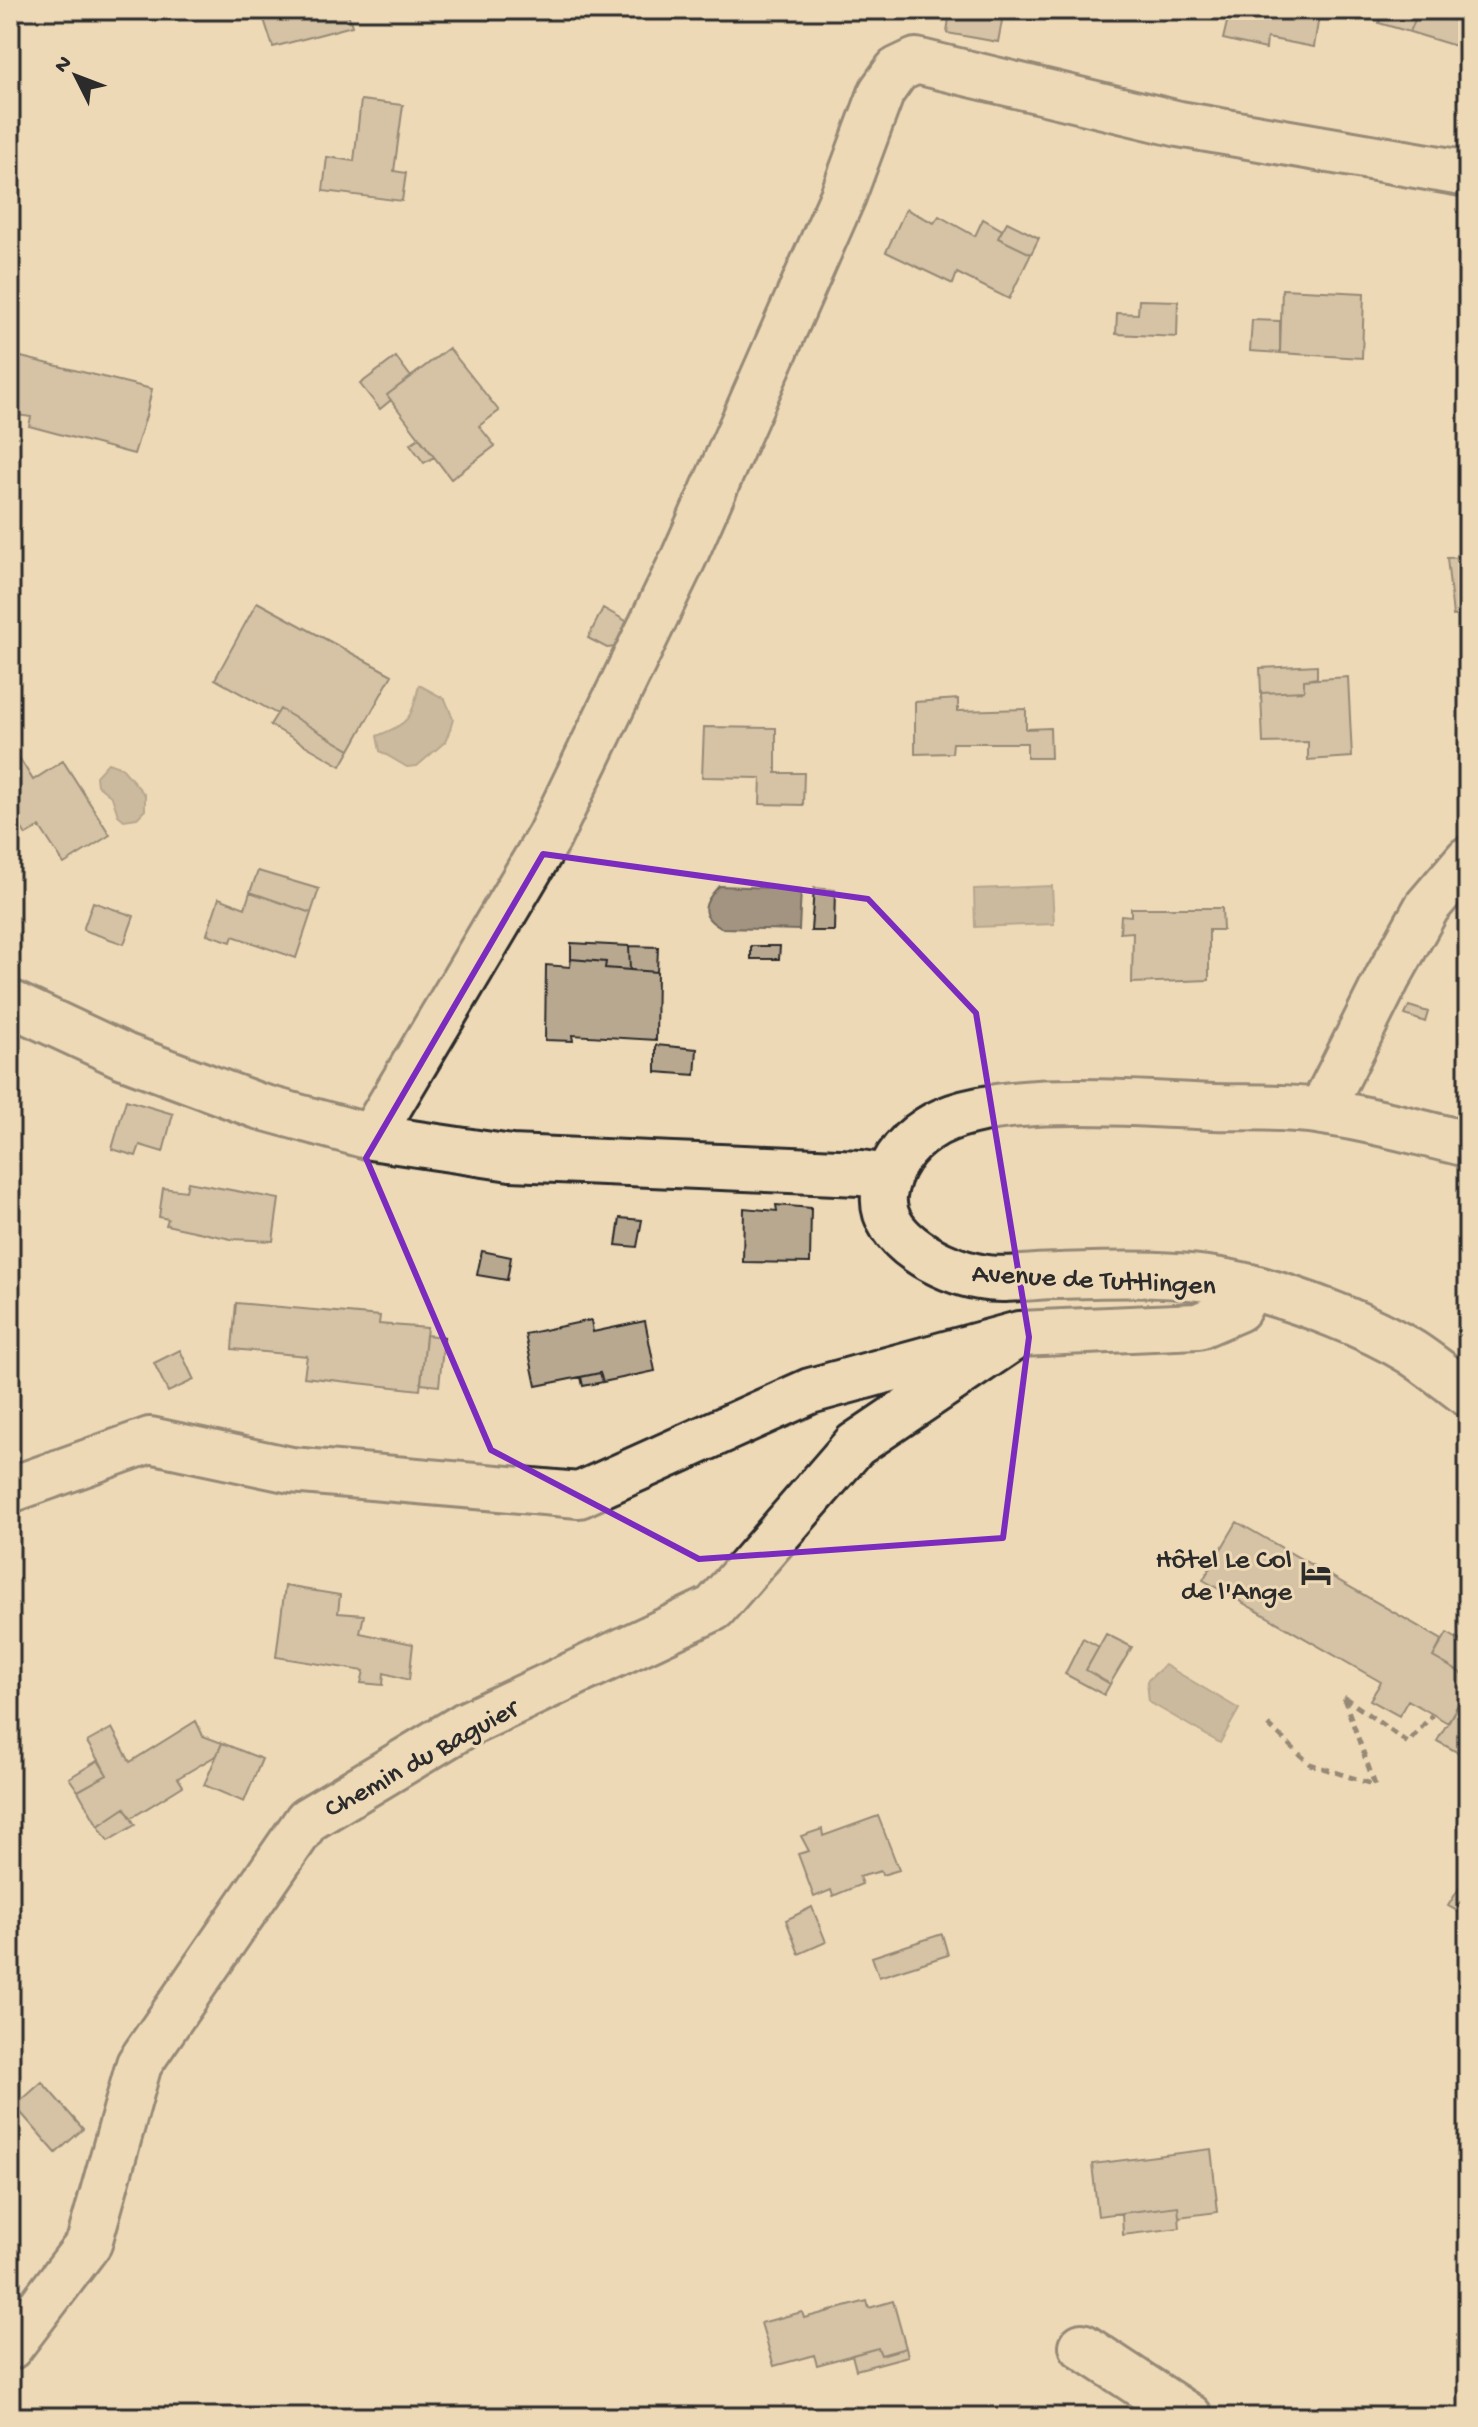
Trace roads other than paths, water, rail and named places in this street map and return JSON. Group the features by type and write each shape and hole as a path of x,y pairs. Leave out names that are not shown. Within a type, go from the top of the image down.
{"street":[{"path":"371,1137 549,837 684,557 843,196 882,91 897,70 916,61 1179,124 1468,174"},
{"path":"1321,1111 1427,907 1468,859"},
{"path":"10,1003 124,1056 258,1106 371,1137 511,1158 861,1173 886,1177 915,1137 937,1122 966,1113 1063,1101 1321,1111 1468,1144"},
{"name":"Avenue de Tuttlingen","path":"886,1177 884,1203 894,1227 915,1251 941,1266 982,1278 1100,1274 1183,1277 1250,1287 1337,1316 1410,1351 1468,1394"},
{"path":"10,1490 150,1440 291,1470 579,1495 810,1391 1019,1334 1198,1326 1238,1309 1250,1287"},
{"name":"Chemin du Baguier","path":"10,2347 89,2243 139,2064 307,1820 465,1725 714,1608 855,1445 1019,1334"},
{"path":"1082,2346 1190,2417"}],"place":[{"name":"Hôtel Le Col de l'Ange","path":"1316,1573"}]}
